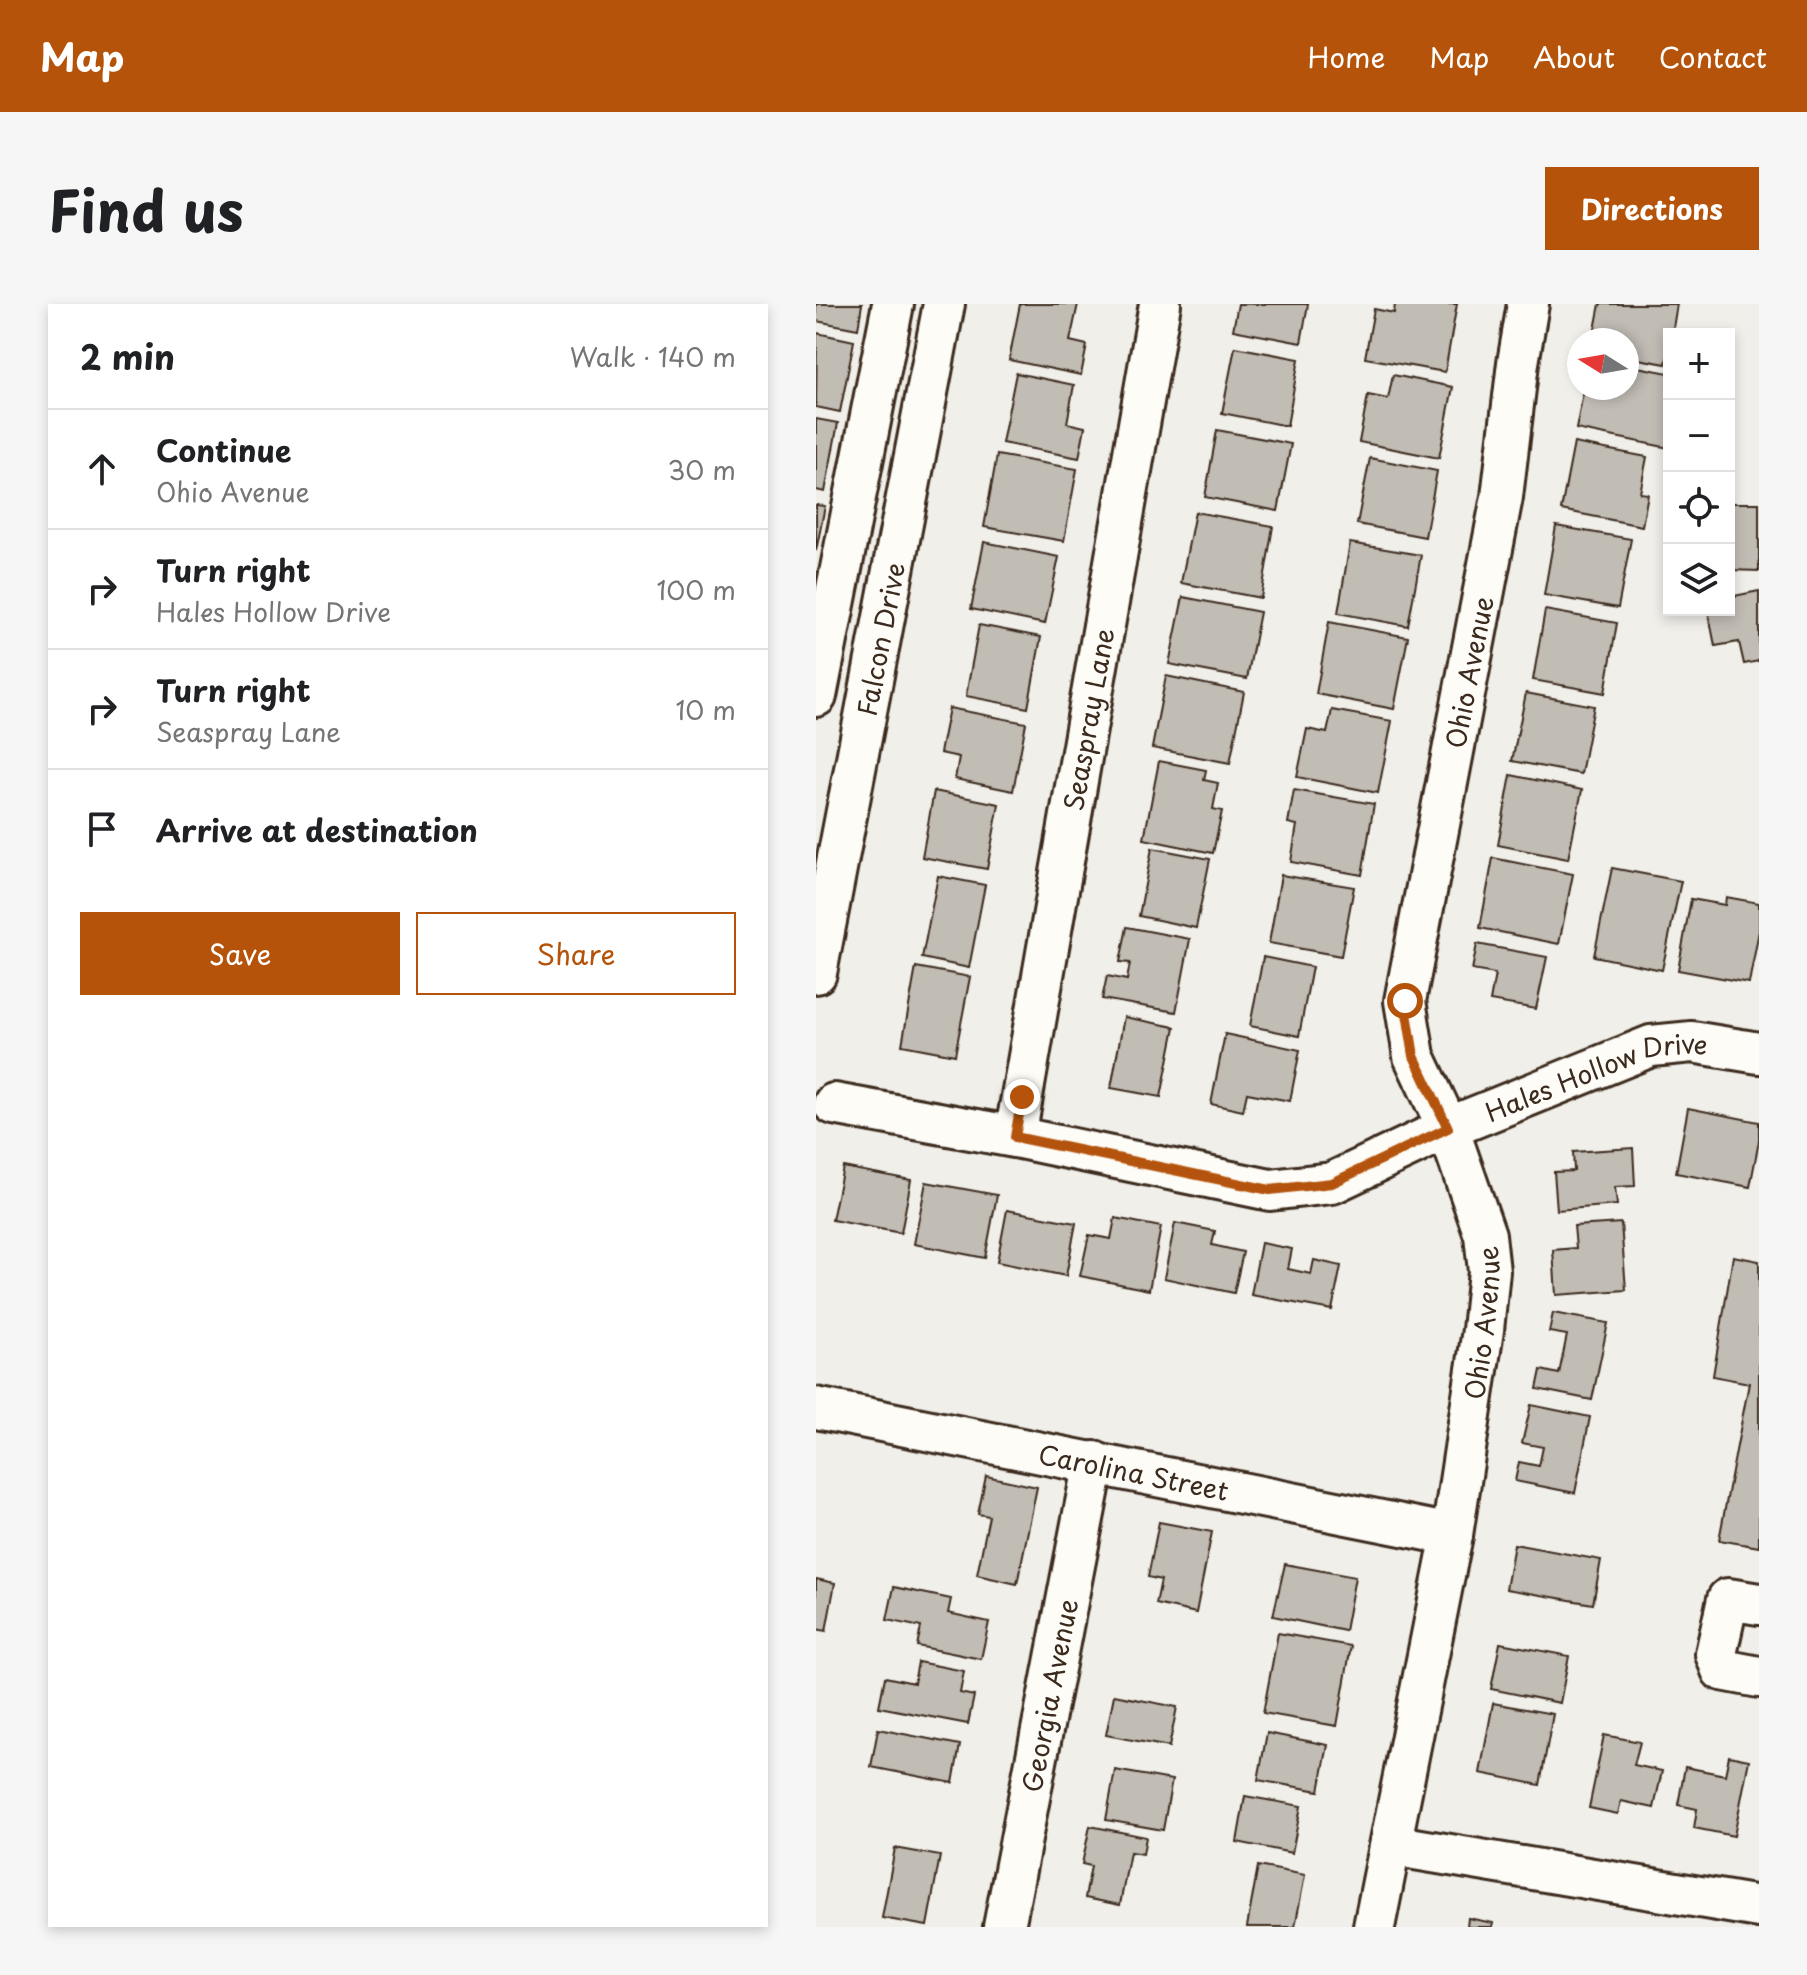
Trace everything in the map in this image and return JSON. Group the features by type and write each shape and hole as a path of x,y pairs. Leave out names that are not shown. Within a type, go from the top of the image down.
{"street":[{"path":"816,696 893,304"},
{"name":"Falcon Drive","path":"816,973 944,304"},
{"name":"Seaspray Lane","path":"1015,1137 1160,304"},
{"name":"Ohio Avenue","path":"1374,1927 1452,1535 1489,1271 1485,1235 1448,1128 1414,1056 1405,1001 1502,497 1528,304"},
{"name":"Hales Hollow Drive","path":"834,1104 1015,1137 1270,1190 1332,1183 1448,1128 1651,1046 1692,1042 1759,1053"},
{"name":"Carolina Street","path":"816,1408 1452,1535"},
{"name":"Georgia Avenue","path":"1004,1927 1094,1462"},
{"path":"1759,1604 1728,1599 1716,1654 1722,1670 1759,1677"},
{"path":"1391,1845 1759,1907"}],"building":[{"path":"816,304 862,304 858,329 816,321"},
{"path":"1020,304 1078,304 1070,341 1087,345 1081,375 1009,360"},
{"path":"1238,304 1308,304 1301,343 1233,330"},
{"path":"1395,304 1457,304 1445,372 1365,358 1374,309 1394,313"},
{"path":"1600,304 1677,304 1673,328 1663,328 1663,363 1639,359 1639,328 1595,328"},
{"path":"817,333 854,341 840,412 816,407"},
{"path":"1235,347 1299,359 1287,426 1222,413"},
{"path":"1639,367 1663,372 1663,447 1576,429 1582,400 1639,400"},
{"path":"1016,373 1074,385 1067,423 1085,427 1079,458 1002,443"},
{"path":"1393,375 1453,387 1439,458 1359,442 1368,395 1388,399"},
{"path":"816,419 838,423 825,492 816,490"},
{"path":"1217,430 1291,444 1278,511 1205,497"},
{"path":"1574,443 1647,457 1640,493 1648,494 1642,526 1561,510"},
{"path":"997,455 1077,469 1064,541 984,527"},
{"path":"1370,458 1437,471 1425,537 1357,524"},
{"path":"1735,503 1759,503 1759,571 1735,570"},
{"path":"816,505 825,506 816,551"},
{"path":"1195,512 1273,526 1261,598 1181,583"},
{"path":"1556,526 1631,539 1618,608 1544,595"},
{"path":"984,542 1059,557 1045,624 971,609"},
{"path":"1350,543 1421,555 1408,626 1338,613"},
{"path":"1759,591 1759,661 1744,664 1739,642 1715,646 1709,616 1735,616 1735,596"},
{"path":"1183,597 1260,612 1247,679 1169,664"},
{"path":"1545,610 1617,623 1605,693 1533,680"},
{"path":"1329,622 1408,637 1394,709 1316,694"},
{"path":"979,625 1041,637 1028,708 966,696"},
{"path":"1166,676 1244,692 1230,763 1152,748"},
{"path":"1526,693 1594,706 1581,774 1512,761"},
{"path":"949,708 1026,723 1013,791 955,779 959,757 940,753"},
{"path":"1332,710 1392,721 1378,793 1297,777 1307,729 1327,733"},
{"path":"1159,761 1206,770 1204,780 1218,783 1213,809 1222,811 1213,853 1144,839"},
{"path":"1511,775 1582,790 1568,859 1498,845"},
{"path":"1294,790 1374,804 1362,875 1291,862 1297,825 1288,823"},
{"path":"934,791 999,804 987,869 922,857"},
{"path":"1152,848 1210,859 1196,928 1139,916"},
{"path":"1493,858 1573,874 1559,944 1480,928"},
{"path":"1612,868 1681,881 1662,970 1594,956"},
{"path":"1281,875 1354,887 1341,956 1269,943"},
{"path":"938,876 985,885 969,968 922,958"},
{"path":"1726,897 1759,903 1759,931 1749,983 1678,970 1691,899 1725,905"},
{"path":"1127,927 1190,939 1176,1012 1102,999 1107,976 1127,980 1130,963 1120,962"},
{"path":"1477,944 1547,957 1536,1009 1490,1001 1495,974 1472,970"},
{"path":"1263,957 1312,967 1299,1036 1250,1026"},
{"path":"916,967 970,977 955,1055 902,1045"},
{"path":"1124,1017 1175,1027 1161,1097 1111,1088"},
{"path":"1225,1034 1300,1050 1290,1101 1247,1093 1243,1111 1211,1104"},
{"path":"1688,1108 1759,1122 1759,1141 1750,1187 1676,1173"},
{"path":"1633,1148 1635,1186 1615,1187 1617,1205 1557,1210 1554,1172 1574,1171 1573,1152"},
{"path":"843,1167 911,1180 901,1233 832,1220"},
{"path":"926,1182 997,1195 985,1258 914,1244"},
{"path":"1007,1210 1076,1223 1066,1276 997,1262"},
{"path":"1115,1218 1161,1227 1149,1290 1080,1276 1089,1235 1111,1239"},
{"path":"1175,1223 1215,1231 1212,1245 1243,1252 1234,1293 1164,1278"},
{"path":"1621,1223 1626,1290 1556,1295 1553,1250 1576,1248 1574,1226"},
{"path":"1261,1243 1292,1249 1288,1269 1311,1274 1314,1260 1341,1266 1332,1310 1251,1295"},
{"path":"1733,1256 1759,1261 1759,1547 1719,1540 1749,1383 1713,1376"},
{"path":"1553,1313 1608,1323 1592,1400 1537,1389 1541,1370 1559,1374 1567,1335 1549,1332"},
{"path":"1531,1405 1590,1417 1575,1493 1515,1481 1519,1462 1539,1466 1543,1447 1522,1443"},
{"path":"986,1476 1037,1487 1017,1584 977,1575 989,1516 978,1514"},
{"path":"1159,1522 1212,1532 1196,1613 1156,1604 1161,1580 1148,1577"},
{"path":"1514,1544 1601,1560 1593,1604 1506,1589"},
{"path":"1285,1564 1355,1577 1345,1631 1273,1616"},
{"path":"816,1579 835,1583 826,1631 816,1629"},
{"path":"894,1587 951,1599 948,1613 989,1622 981,1659 917,1646 921,1627 887,1620"},
{"path":"1278,1633 1351,1646 1337,1726 1263,1713"},
{"path":"1500,1643 1569,1656 1560,1703 1491,1689"},
{"path":"918,1662 964,1671 960,1693 974,1696 968,1724 879,1707 885,1677 914,1683"},
{"path":"1114,1695 1177,1707 1169,1747 1106,1735"},
{"path":"1493,1703 1553,1714 1540,1785 1480,1773"},
{"path":"878,1729 960,1745 953,1783 871,1767"},
{"path":"1267,1733 1328,1745 1319,1791 1258,1780"},
{"path":"1604,1735 1640,1742 1634,1765 1662,1771 1654,1808 1621,1801 1618,1814 1589,1808"},
{"path":"1729,1756 1749,1760 1734,1836 1694,1828 1697,1809 1678,1805 1685,1767 1725,1775"},
{"path":"1115,1770 1172,1780 1163,1830 1106,1820"},
{"path":"1245,1796 1301,1806 1292,1853 1237,1842"},
{"path":"1090,1826 1146,1837 1143,1854 1130,1852 1120,1905 1085,1898 1091,1866 1082,1864"},
{"path":"895,1848 940,1856 927,1926 882,1918"},
{"path":"1258,1866 1305,1875 1295,1927 1247,1927"},
{"path":"1468,1918 1493,1923 1492,1927 1467,1927"}],"route":[{"path":"1022,1097 1015,1137 1270,1190 1332,1183 1448,1128 1414,1056 1405,1001"}]}
